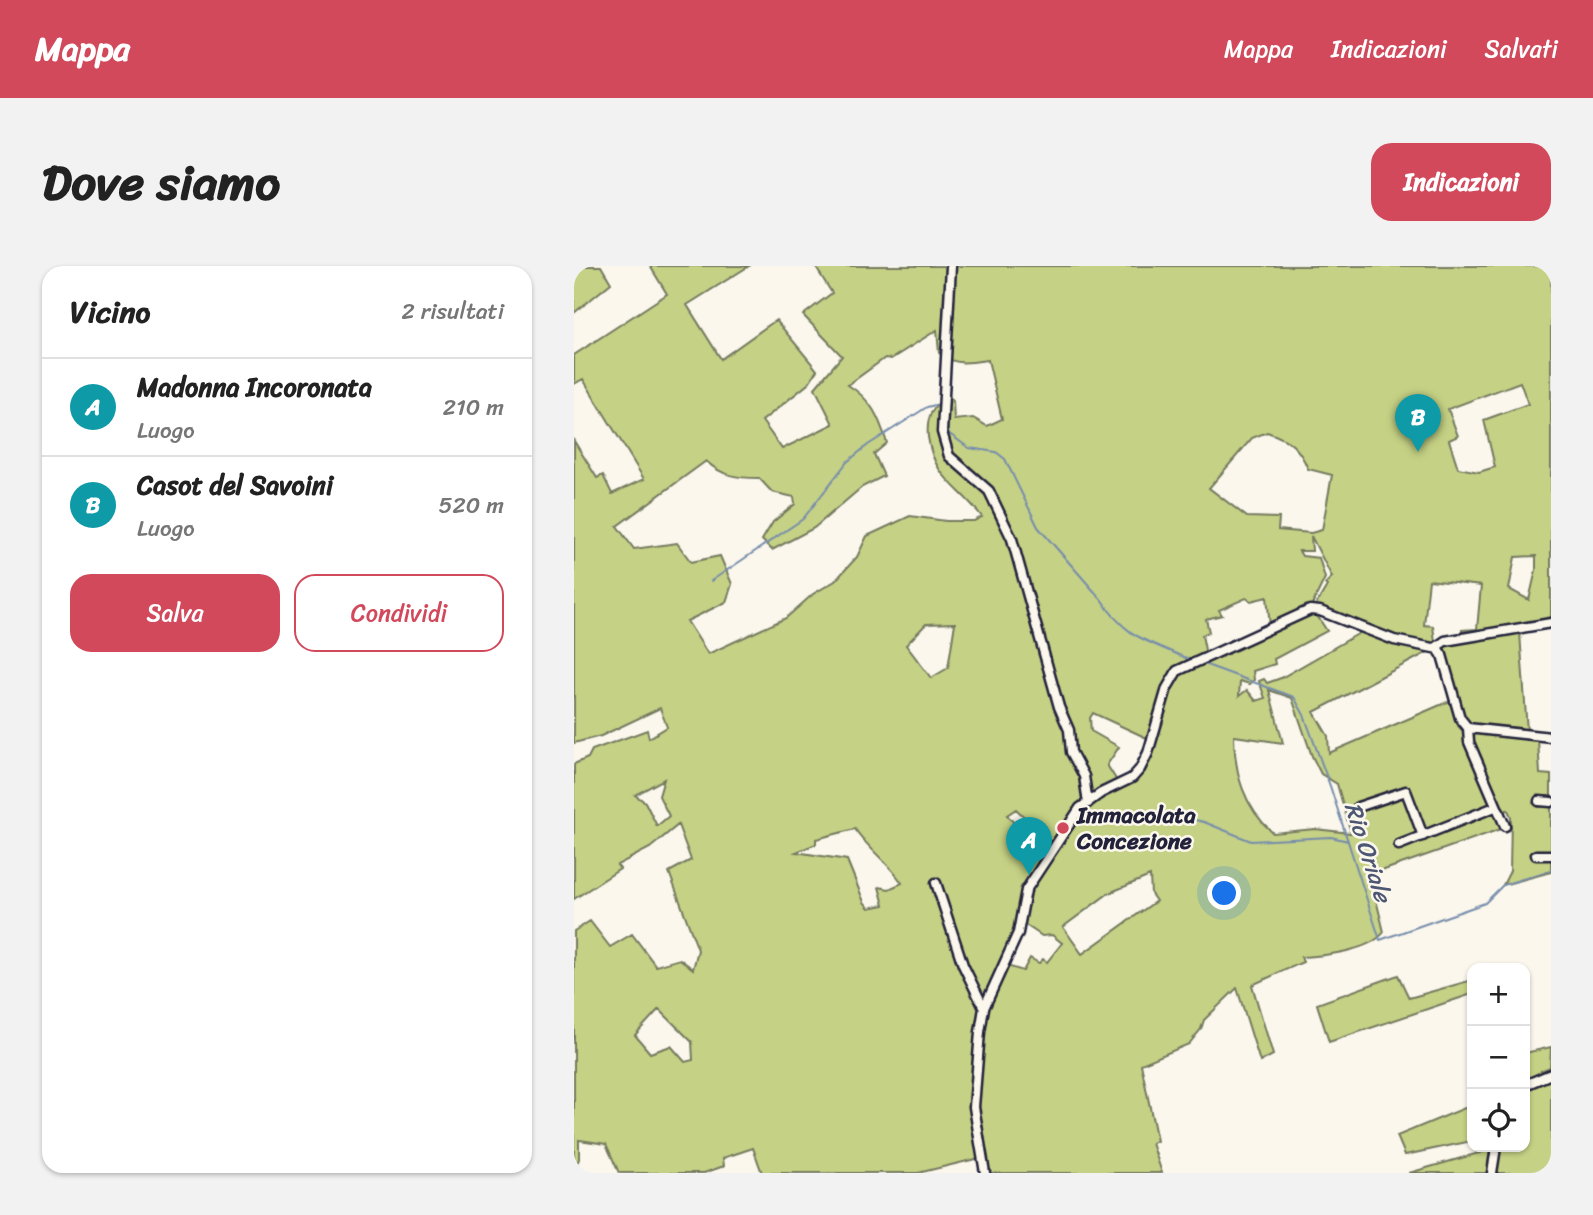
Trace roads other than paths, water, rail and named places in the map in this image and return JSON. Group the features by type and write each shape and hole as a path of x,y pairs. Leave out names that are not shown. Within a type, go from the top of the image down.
{"street":[{"path":"951,266 942,432 949,456 989,491 1012,540 1059,707 1069,730 1071,752 1084,776 1088,803"},
{"path":"985,1173 974,1107 984,1008 1018,933 1026,890 1080,808 1132,778 1140,769 1148,753 1172,678 1177,671 1310,610 1331,615 1394,640 1435,648 1443,655 1461,718 1468,728 1469,742 1505,827"},
{"path":"1435,648 1444,641 1551,623"},
{"path":"1468,728 1551,737"},
{"path":"1358,807 1406,790 1423,836"},
{"path":"1539,801 1551,802"},
{"path":"1399,845 1495,807"},
{"path":"1536,855 1551,855"},
{"path":"936,883 962,965 984,1008"},
{"path":"1530,1083 1551,1074"},
{"path":"1492,1173 1495,1152"}],"waterway":[{"name":"Rio Oriale","path":"711,581 803,519 847,462 868,445 927,407 939,404"},
{"name":"Rio Oriale","path":"947,424 948,433 969,448 996,452 1005,459 1038,527 1100,598"},
{"name":"Rio Oriale","path":"1101,599 1131,632 1192,661"},
{"name":"Rio Oriale","path":"1201,663 1294,697 1304,715 1330,786 1380,940 1485,903 1503,885 1551,870"},
{"path":"1169,814 1204,822 1251,841 1331,837 1348,841"}],"place":[{"name":"Casot del Savoini","path":"1418,452"},
{"name":"Immacolata Concezione","path":"1063,828"},
{"name":"Madonna Incoronata","path":"1029,875"}]}
